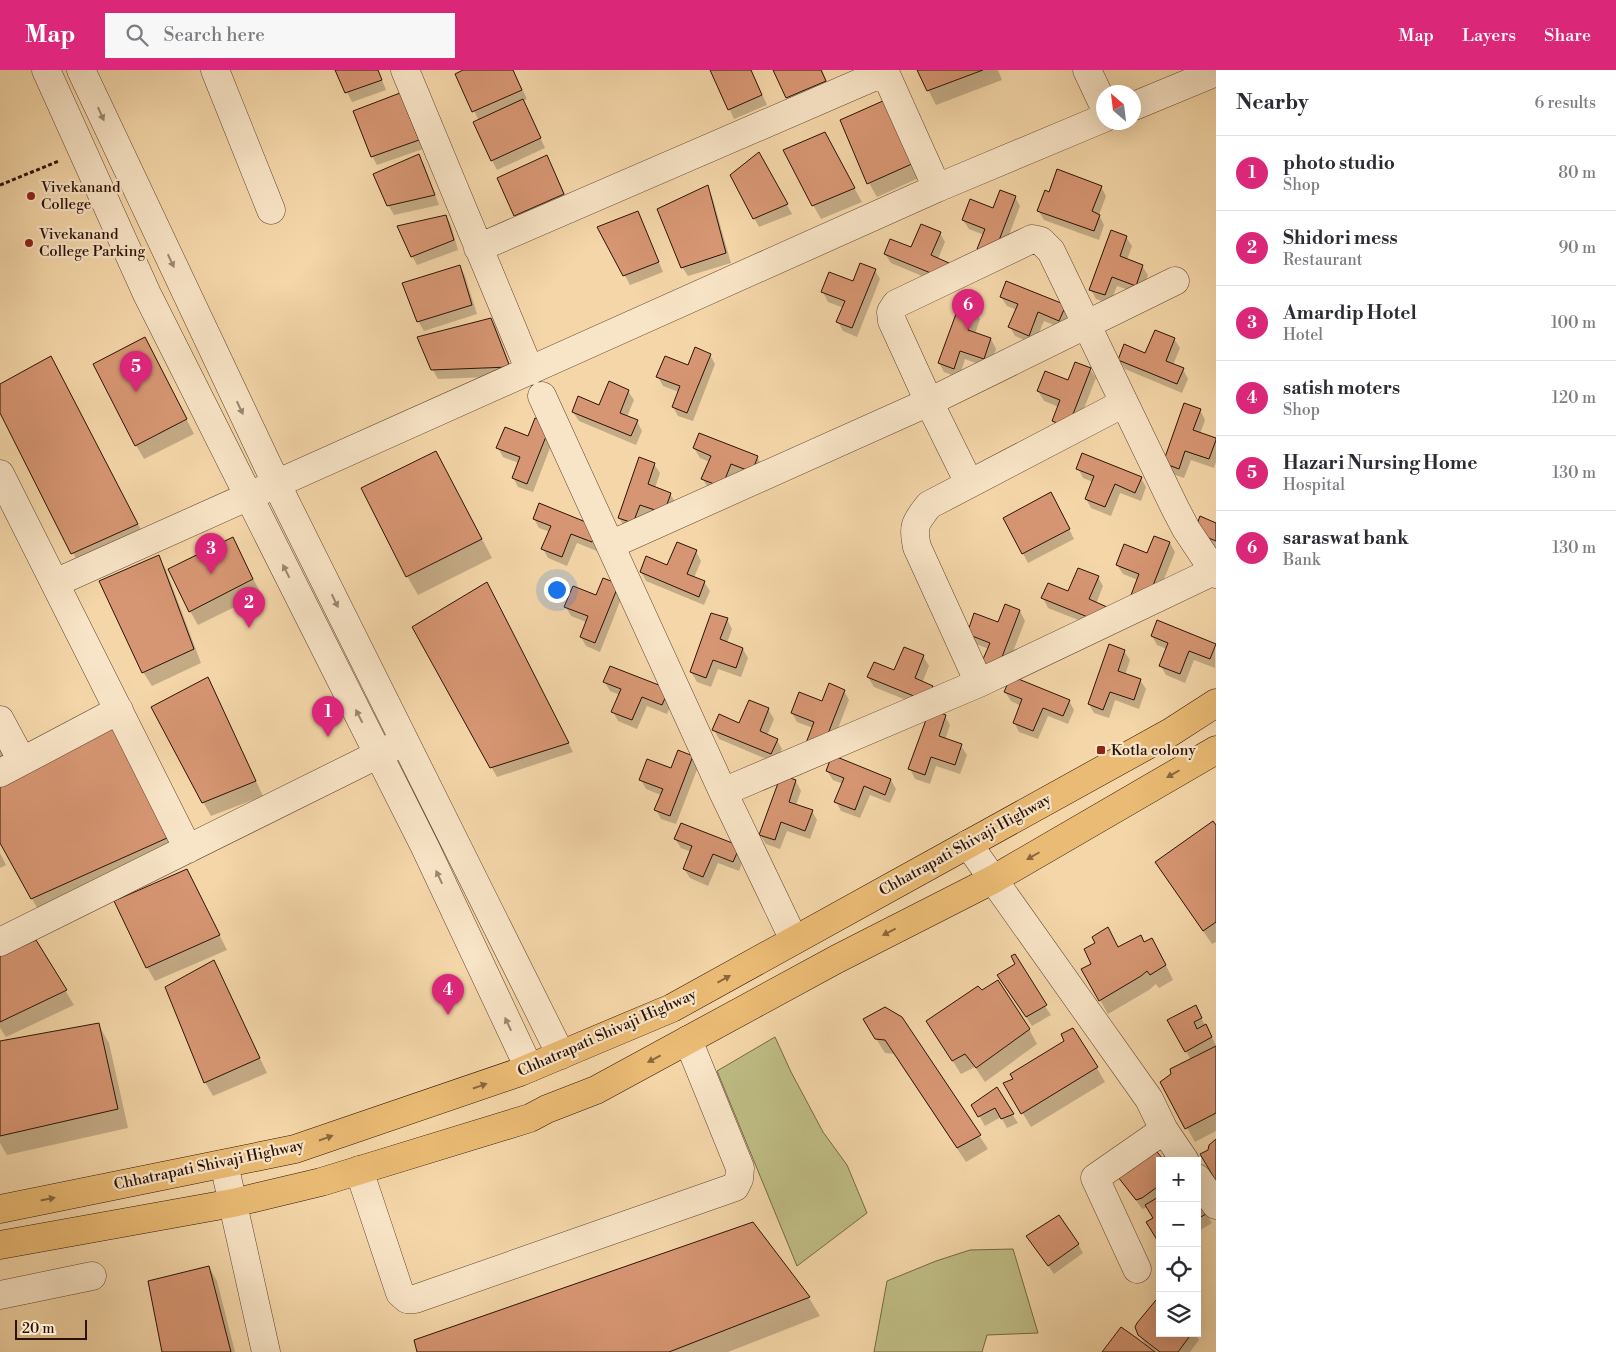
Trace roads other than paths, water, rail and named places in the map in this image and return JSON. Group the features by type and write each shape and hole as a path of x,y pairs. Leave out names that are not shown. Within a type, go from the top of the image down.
{"highway":[{"name":"Chhatrapati Shivaji Highway","path":"0,1209 295,1148 529,1068 561,1055 672,1008 1170,732 1216,703"},
{"path":"0,1245 233,1204 321,1182 530,1118 547,1109 596,1090 837,959 994,879 1216,750"}],"street":[{"path":"46,70 147,294 429,856 529,1068"},
{"path":"81,70 277,485 561,1055"},
{"path":"215,70 271,210"},
{"path":"1087,70 1096,89"},
{"path":"407,71 530,371"},
{"path":"478,248 885,71 936,188"},
{"path":"1141,103 1216,71"},
{"path":"55,583 936,188 1096,121"},
{"path":"723,792 979,683 1215,573 1183,522 1050,252 1041,241 1032,239 896,304 891,312 892,321 969,483"},
{"path":"610,545 929,402 1175,281"},
{"path":"542,396 723,792 794,940"},
{"path":"979,683 918,547 914,534 915,524 929,504 1124,403"},
{"path":"0,474 188,849"},
{"path":"0,720 11,767 119,710"},
{"path":"0,942 404,741"},
{"path":"968,844 1149,1099 1164,1130 1182,1157"},
{"path":"359,1170 400,1293 407,1299 415,1299 735,1187 739,1179 740,1168 688,1040"},
{"path":"1137,1270 1095,1178 1164,1130"},
{"path":"224,1164 266,1352"},
{"path":"1201,1184 1216,1205"},
{"path":"0,1295 92,1276"}],"place":[{"name":"Vivekanand College","path":"31,196"},
{"name":"Vivekanand College Parking","path":"29,243"},
{"name":"saraswat bank","path":"968,330"},
{"name":"Hazari Nursing Home","path":"136,392"},
{"name":"Amardip Hotel","path":"211,574"},
{"name":"Shidori mess","path":"249,628"},
{"name":"photo studio","path":"328,737"},
{"name":"Kotla colony","path":"1101,750"},
{"name":"satish moters","path":"448,1015"}]}
